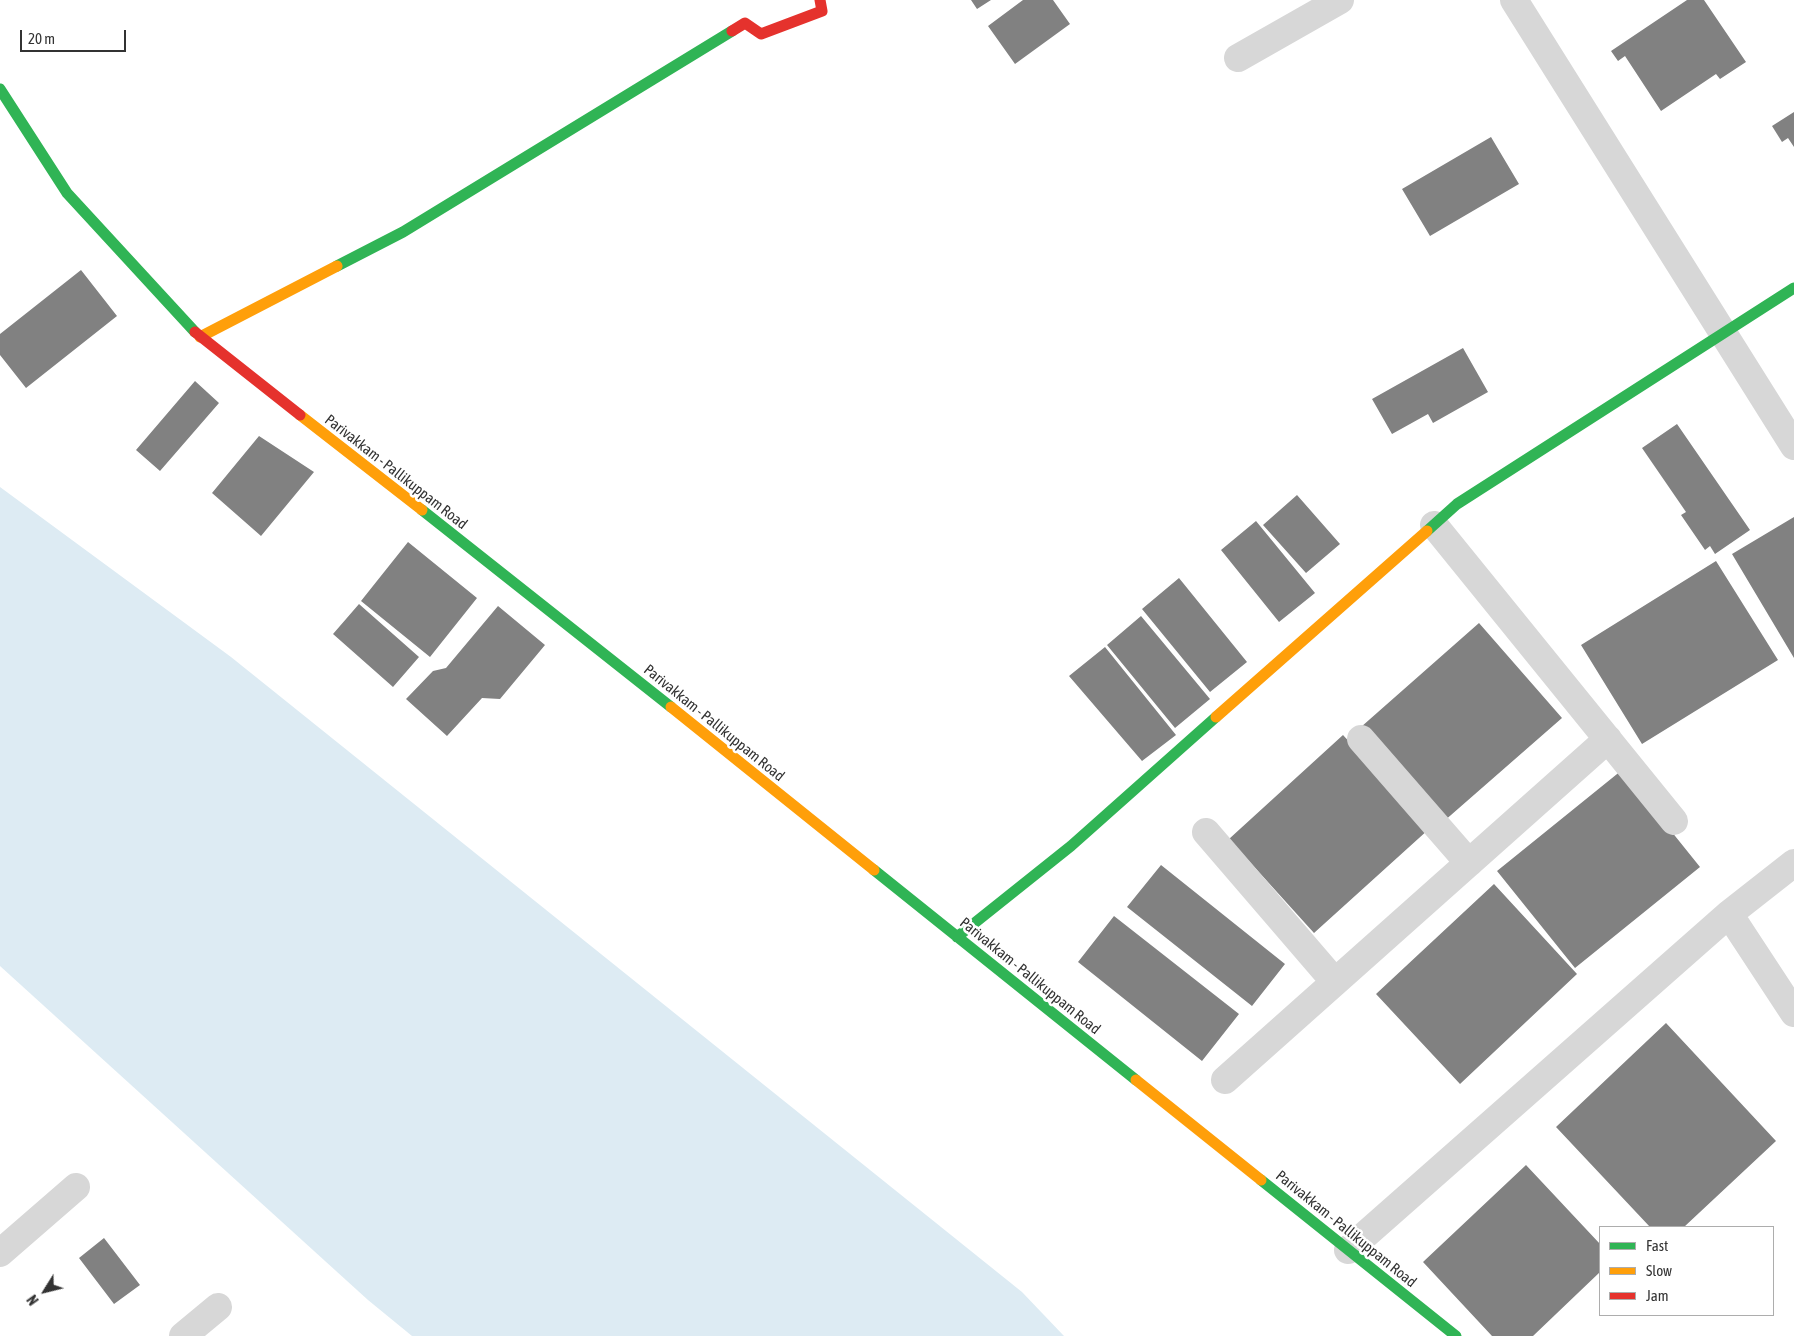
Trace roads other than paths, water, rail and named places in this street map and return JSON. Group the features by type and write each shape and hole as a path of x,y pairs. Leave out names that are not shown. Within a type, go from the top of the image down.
{"street":[{"path":"200,337 403,232 745,23 761,34 822,11 820,0"},
{"path":"1238,58 1340,0"},
{"path":"1514,0 1794,446"},
{"name":"Parivakkam - Pallikuppam Road","path":"0,89 67,193 200,337 610,658 1456,1336"},
{"path":"958,937 1071,846 1457,504 1794,288"},
{"path":"1434,525 1674,821"},
{"path":"1361,739 1469,863"},
{"path":"1225,1080 1608,739"},
{"path":"1206,832 1335,982"},
{"path":"1348,1250 1729,914 1794,863"},
{"path":"1729,914 1794,1013"},
{"path":"0,1253 76,1187"},
{"path":"183,1336 218,1307"}]}
